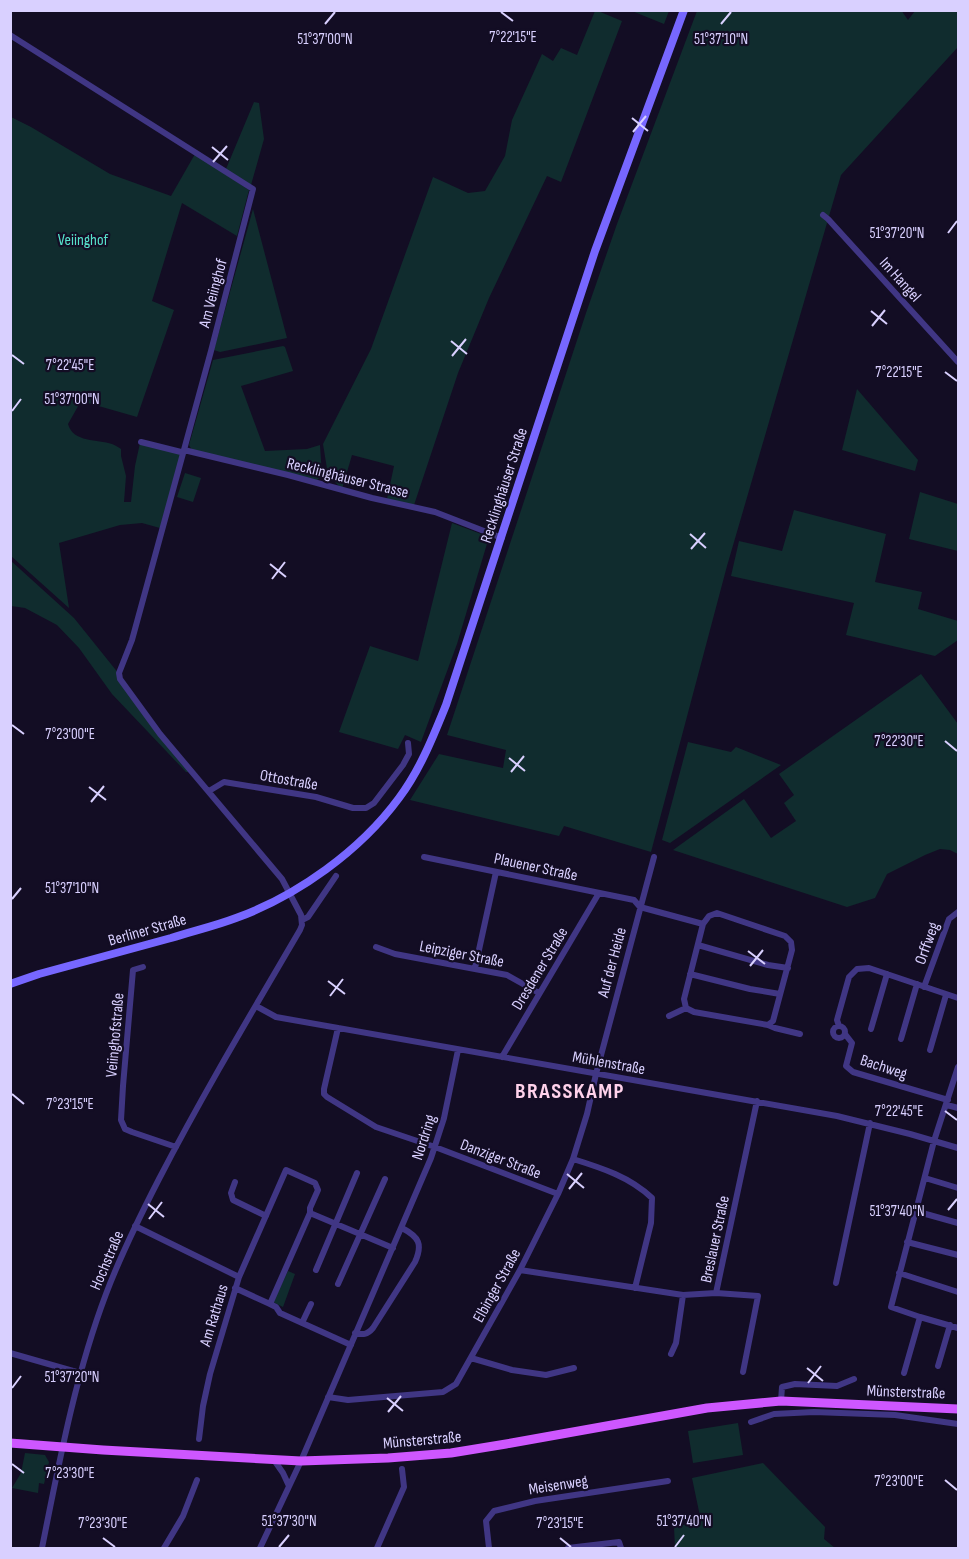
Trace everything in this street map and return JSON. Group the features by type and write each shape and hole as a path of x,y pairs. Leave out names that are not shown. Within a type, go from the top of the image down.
{"main road":[{"name":"Recklinghäuser Straße","path":"289,894 323,872 363,838 399,798 426,752 446,705 595,251 684,10"},
{"name":"Berliner Straße","path":"10,984 238,918 289,894"},
{"name":"Münsterstraße","path":"10,1443 274,1460 388,1458 451,1453 674,1413 781,1401 958,1408"}],"street":[{"name":"Am Veiinghof","path":"10,35 253,189 132,640 119,674 120,679 160,734 209,791"},
{"name":"Im Hangel","path":"823,215 958,362"},
{"name":"Recklinghäuser Strasse","path":"141,442 181,452 184,450 435,512 502,538"},
{"name":"Ottostraße","path":"209,791 224,782 316,797 353,808 366,808 374,803 403,765 409,754 408,743"},
{"path":"209,791 282,879 302,920 300,930 256,1006"},
{"name":"Plauener Straße","path":"424,857 634,900 640,907 703,924"},
{"name":"Auf der Heide","path":"596,1074 654,857"},
{"path":"475,968 496,872"},
{"path":"302,920 309,917 336,876"},
{"name":"Dresdener Straße","path":"502,1057 599,893"},
{"path":"686,1008 684,999 703,924 709,916 717,912 784,936 791,942 792,950 788,968 773,1021 768,1024"},
{"name":"Orffweg","path":"924,987 949,919 958,912"},
{"path":"698,945 768,965 788,968"},
{"name":"Leipziger Straße","path":"375,947 395,954 507,975 539,993"},
{"name":"Veiinghofstraße","path":"143,967 133,970 122,1120 125,1129 176,1147"},
{"name":"Bachweg","path":"887,974 869,968 857,969 849,977 837,1020 838,1026 843,1027 844,1034 852,1043 846,1066 853,1072 948,1103"},
{"path":"690,974 780,994"},
{"path":"871,1029 887,974 958,998"},
{"path":"901,1039 917,984"},
{"path":"930,1050 946,995"},
{"name":"Mühlenstraße","path":"256,1006 276,1017 870,1123 958,1148"},
{"name":"Hochstraße","path":"42,1548 80,1373 106,1294 135,1226 176,1147 256,1006"},
{"path":"669,1016 686,1008"},
{"path":"686,1008 694,1012 768,1024 800,1034"},
{"name":"Danziger Straße","path":"339,1028 324,1094 376,1127 558,1194"},
{"name":"Nordring","path":"260,1548 301,1461 435,1147 444,1118 458,1050"},
{"path":"958,1067 934,1141 891,1307 958,1328"},
{"name":"Elbinger Straße","path":"328,1397 348,1400 443,1392 456,1384 520,1270 558,1194 573,1159 596,1074"},
{"name":"Breslauer Straße","path":"520,1270 683,1295 716,1293 756,1101"},
{"path":"948,1103 958,1108"},
{"path":"836,1284 870,1123"},
{"path":"573,1159 629,1180 652,1198 651,1223 635,1288"},
{"path":"238,1277 286,1170 315,1183 318,1190 310,1213 270,1304"},
{"path":"315,1270 357,1173"},
{"path":"924,1178 958,1188"},
{"path":"338,1284 385,1179"},
{"path":"236,1182 231,1193 233,1200 266,1216"},
{"path":"915,1210 958,1223"},
{"path":"310,1213 393,1248"},
{"name":"Am Rathaus","path":"135,1226 238,1277 210,1374 199,1439"},
{"path":"355,1333 363,1335 373,1328 415,1262 419,1253 418,1241 413,1234 402,1228"},
{"path":"907,1242 958,1255"},
{"path":"899,1273 958,1292"},
{"path":"235,1288 276,1307 280,1313 351,1345"},
{"path":"716,1293 758,1296 743,1372"},
{"path":"670,1354 676,1343 683,1295"},
{"path":"302,1323 311,1304"},
{"path":"904,1373 920,1317"},
{"path":"938,1366 950,1325"},
{"path":"10,1353 80,1373"},
{"path":"471,1358 512,1370 546,1375 574,1368"},
{"name":"Münsterstraße","path":"781,1401 782,1387 795,1384 837,1386 854,1379"},
{"name":"Münsterstraße","path":"751,1422 774,1414 814,1412 895,1415 958,1424"},
{"path":"274,1460 289,1486"},
{"path":"377,1548 404,1487 402,1469"},
{"path":"164,1548 183,1516 197,1480"},
{"name":"Meisenweg","path":"489,1548 486,1521 494,1511 535,1501 668,1481"},
{"path":"568,1548 620,1542 620,1546"}],"green space":[{"path":"901,10 908,20 915,11 958,11 958,47 841,175 727,566 651,852 564,826 559,836 410,800 439,754 503,768 506,750 447,735 586,313 697,11"},
{"path":"595,11 622,21 561,182 547,176 489,298 458,373 414,505 387,499 394,466 352,455 342,489 328,475 323,444 371,349 433,177 468,193 485,191 505,156 512,120 542,54 553,61 561,48 577,55"},
{"path":"632,11 669,11 664,24"},
{"path":"254,102 259,103 264,139 251,185 226,169"},
{"name":"Veiinghof","path":"11,117 110,174 171,196 195,154 249,190 237,236 182,203 152,301 174,310 137,417 81,401 68,424 71,430 80,437 112,444 121,449 126,476 124,502 131,502 140,443 181,454 160,528 142,523 120,525 59,543 69,608 11,556"},
{"path":"253,209 287,338 220,352 214,350"},
{"path":"283,346 293,371 241,386 265,451 307,449 320,445 322,476 317,480 192,450 189,445 213,360"},
{"path":"857,389 918,460 915,471 842,450"},
{"path":"185,473 201,478 193,502 177,497"},
{"path":"920,492 958,504 958,551 909,539"},
{"path":"794,510 886,534 875,582 922,592 918,609 958,621 958,640 935,656 846,635 854,603 731,576 739,541 782,551"},
{"path":"452,523 489,537 457,644 421,742 405,735 398,749 339,732 370,646 418,661"},
{"path":"10,560 74,618 119,674 190,772 186,772 112,694 79,648 57,625 25,608 11,606"},
{"path":"921,674 958,724 958,854 940,849 925,855 887,874 875,898 847,907 673,850 744,799 771,838 796,821 784,803 794,795 779,774"},
{"path":"688,742 731,752 736,747 781,765 670,843 662,840"},
{"path":"288,1271 295,1274 283,1307 273,1302"},
{"path":"738,1423 743,1455 693,1463 688,1431"},
{"path":"25,1453 45,1455 49,1462 44,1484 39,1483 38,1493 12,1488 21,1473"},
{"path":"763,1463 825,1527 824,1539 835,1548 675,1548 674,1527 701,1521 692,1478"}],"district":[{"name":"BRASSKAMP","path":"570,1090"}]}
